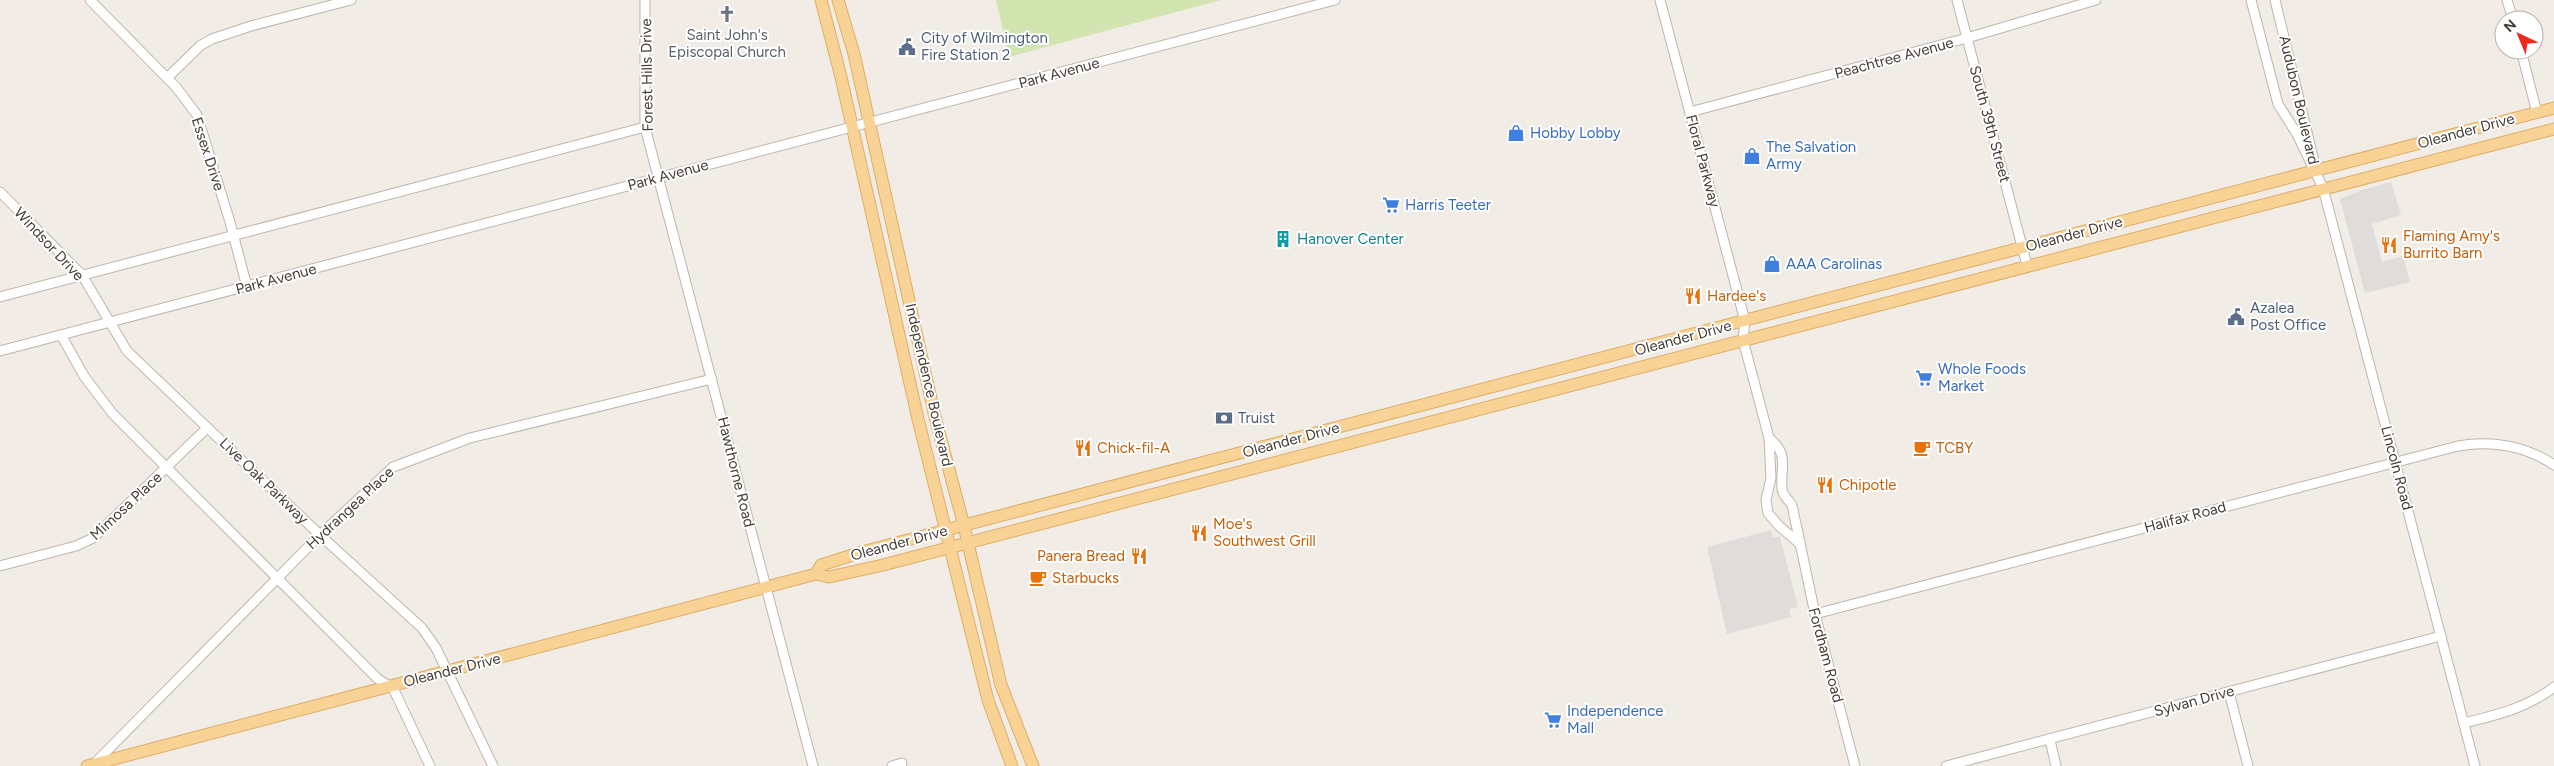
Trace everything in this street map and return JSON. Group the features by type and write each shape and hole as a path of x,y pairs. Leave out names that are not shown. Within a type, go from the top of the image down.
{"main road":[{"name":"Independence Boulevard","path":"821,0 918,419 988,700 1012,766"},
{"name":"Independence Boulevard","path":"838,0 854,54 935,417 964,526 1001,685 1034,766"},
{"name":"Oleander Drive","path":"816,574 821,565 946,530 2554,108"},
{"name":"Oleander Drive","path":"93,765 766,586 816,574 830,577 967,543 2554,129"}],"street":[{"name":"Essex Drive","path":"90,0 167,78 190,104 202,124 247,287"},
{"path":"167,78 201,45 212,39 319,4 351,0"},
{"name":"Forest Hills Drive","path":"645,0 646,127 658,178"},
{"name":"Park Avenue","path":"0,351 1335,0"},
{"name":"Floral Parkway","path":"1660,0 1746,321"},
{"name":"South 39th Street","path":"1957,0 2027,265"},
{"name":"Peachtree Avenue","path":"1690,112 1967,38 2096,0"},
{"name":"Audubon Boulevard","path":"2251,0 2278,104 2316,171"},
{"name":"Audubon Boulevard","path":"2275,0 2311,140 2316,171"},
{"path":"2524,60 2537,113"},
{"path":"0,296 646,127"},
{"name":"Lincoln Road","path":"2316,171 2323,188 2475,766"},
{"name":"Hawthorne Road","path":"658,178 813,766"},
{"name":"Windsor Drive","path":"0,192 82,275 110,323"},
{"name":"Fordham Road","path":"1746,321 1743,340 1769,438 1772,478 1766,500 1768,513 1779,526 1799,543"},
{"name":"Live Oak Parkway","path":"110,323 127,351 320,535 422,628 436,648 493,766"},
{"path":"61,335 75,362 103,402 378,679 390,686 402,703 430,766"},
{"name":"Hydrangea Place","path":"93,765 320,535 393,467 417,456 470,438 712,379"},
{"name":"Mimosa Place","path":"0,566 76,546 93,538 207,428"},
{"name":"Fordham Road","path":"1769,438 1779,446 1783,458 1782,491 1792,505 1815,614 1855,766"},
{"name":"Halifax Road","path":"1815,614 2458,446 2485,443 2526,451 2554,465"},
{"name":"Sylvan Drive","path":"1946,766 2441,636"},
{"path":"2464,723 2510,711 2537,699 2554,687"},
{"path":"2228,692 2248,766"},
{"path":"2050,740 2056,766"},
{"path":"892,766 902,763"}],"green space":[{"path":"996,0 1221,0 1009,57"}],"shaded area":[{"path":"2391,182 2401,215 2372,224 2382,262 2403,256 2410,282 2365,293 2340,199 2359,191"},
{"path":"1771,530 1773,538 1780,536 1798,607 1789,609 1791,617 1727,634 1707,547"}],"place":[{"name":"Saint John's Episcopal Church","path":"727,14"},
{"name":"City of Wilmington Fire Station 2","path":"907,47"},
{"name":"Hobby Lobby","path":"1516,133"},
{"name":"The Salvation Army","path":"1752,156"},
{"name":"Harris Teeter","path":"1391,205"},
{"name":"Hanover Center","path":"1283,239"},
{"name":"Flaming Amy's Burrito Barn","path":"2389,245"},
{"name":"AAA Carolinas","path":"1772,264"},
{"name":"Hardee's","path":"1693,296"},
{"name":"Azalea Post Office","path":"2236,317"},
{"name":"Whole Foods Market","path":"1924,378"},
{"name":"Truist","path":"1224,418"},
{"name":"Chick-fil-A","path":"1083,448"},
{"name":"TCBY","path":"1922,448"},
{"name":"Chipotle","path":"1825,485"},
{"name":"Moe's Southwest Grill","path":"1199,533"},
{"name":"Panera Bread","path":"1139,556"},
{"name":"Starbucks","path":"1038,578"},
{"name":"Independence Mall","path":"1553,720"}]}
